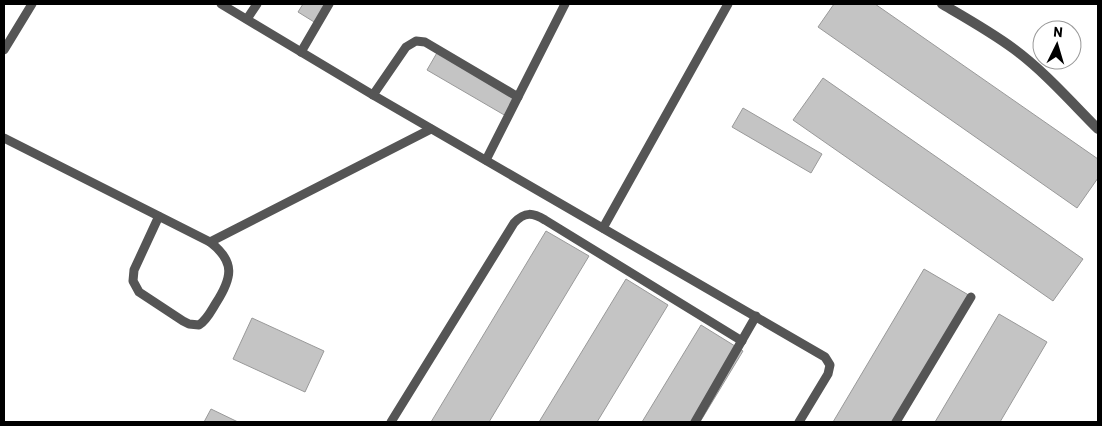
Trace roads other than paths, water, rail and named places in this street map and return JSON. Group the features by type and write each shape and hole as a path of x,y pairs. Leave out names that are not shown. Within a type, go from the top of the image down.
{"street":[{"path":"942,4 982,27 1014,49 1041,72 1098,128"}],"lane":[{"path":"4,50 32,4"},
{"path":"221,4 431,129 818,352 829,361 830,370 799,422"},
{"path":"247,19 257,4"},
{"path":"301,52 329,4"},
{"path":"486,160 565,4"},
{"path":"604,228 728,4"},
{"path":"373,95 406,47 416,40 425,42 518,97"},
{"path":"210,242 431,129"},
{"path":"4,138 159,216 210,242 221,250 227,259 230,269 229,280 224,291 204,322 200,325 189,324 139,292 133,282 134,270 159,216"},
{"path":"391,422 514,223 524,214 538,216 742,341"},
{"path":"896,422 971,297"},
{"path":"695,422 756,316"}]}
